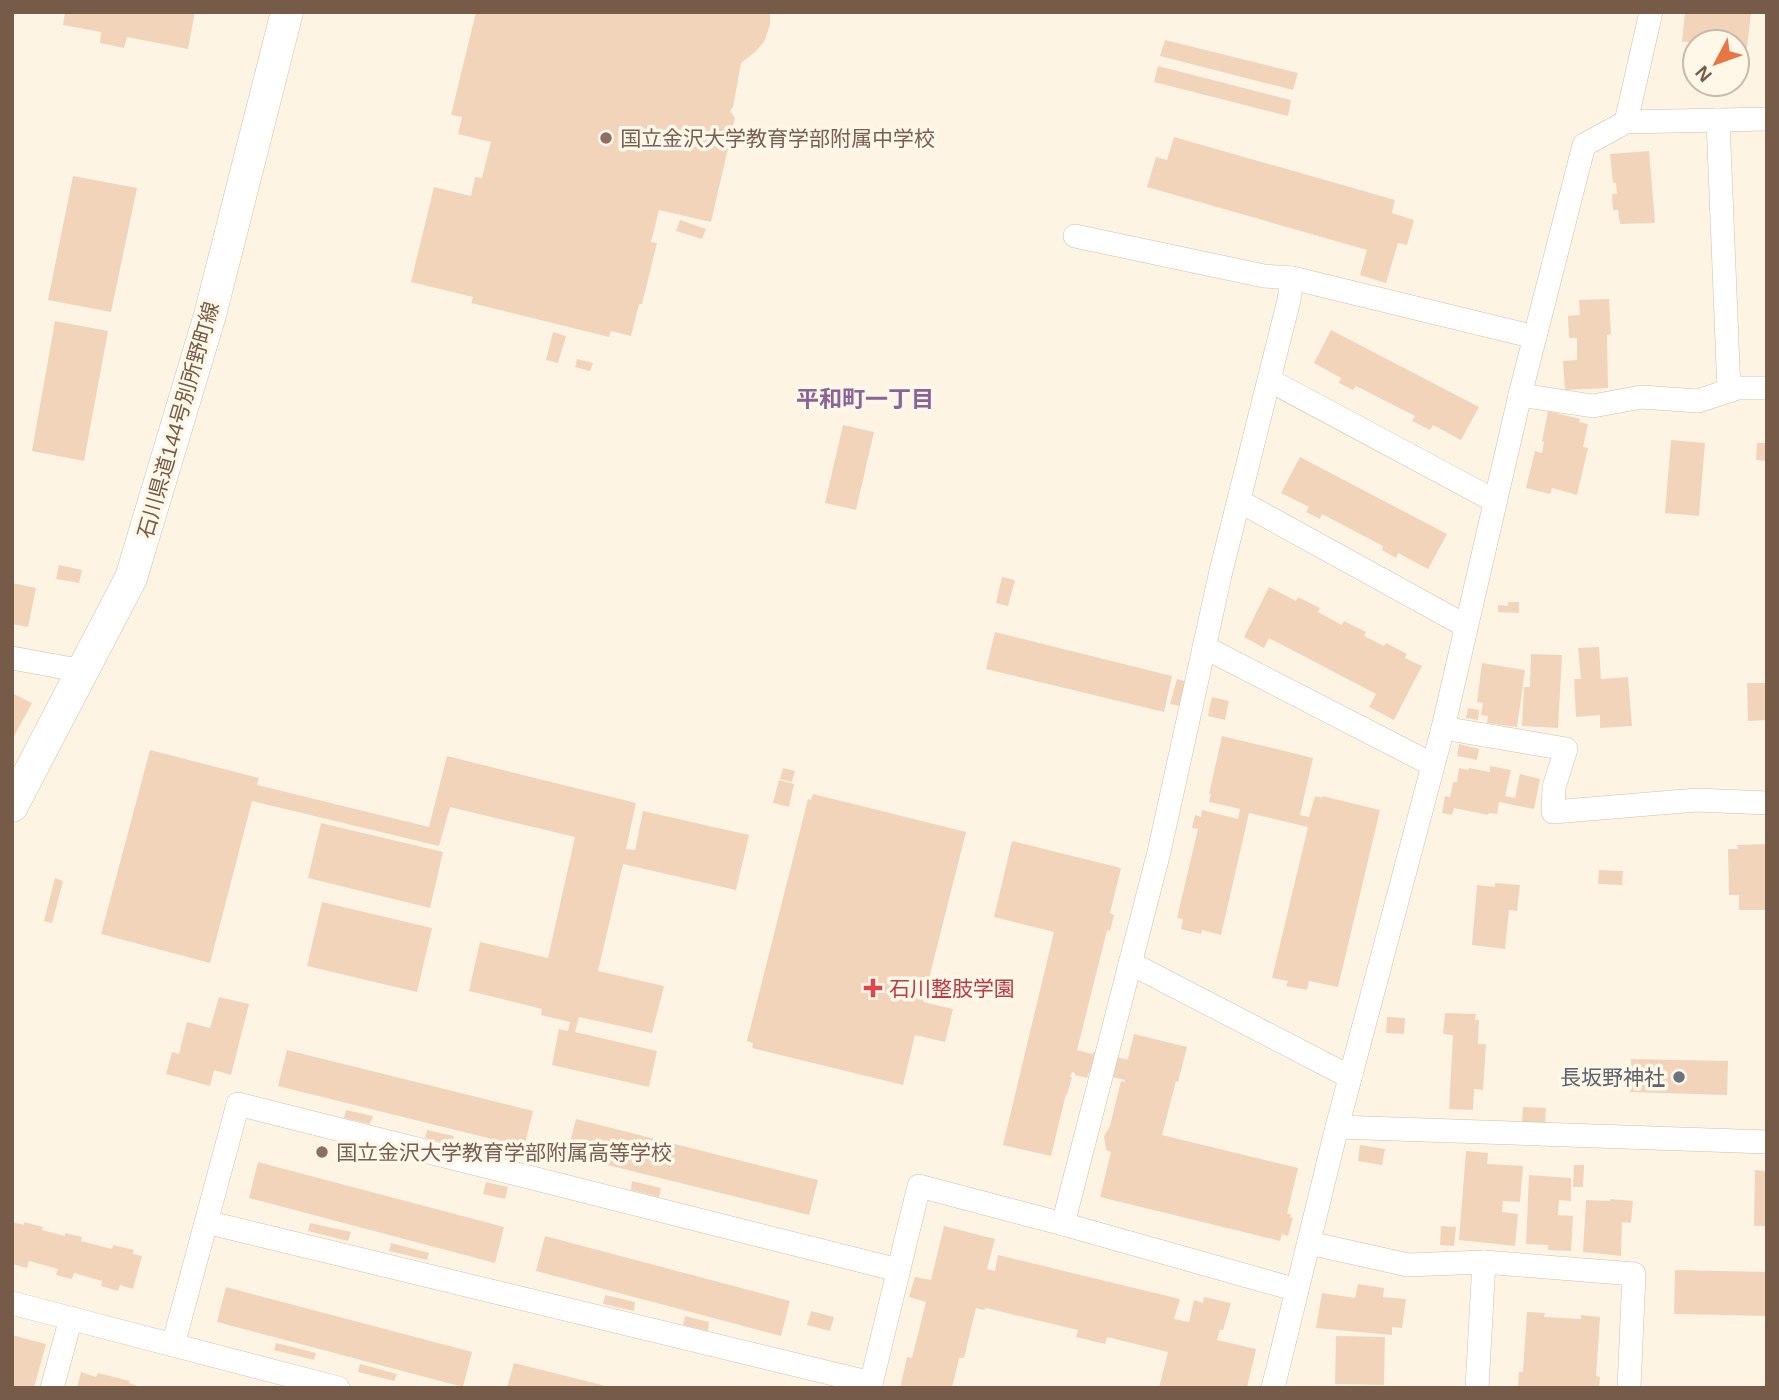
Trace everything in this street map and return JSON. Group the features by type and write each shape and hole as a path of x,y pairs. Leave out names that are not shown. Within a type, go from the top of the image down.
{"main road":[{"name":"石川県道144号別所野町線","path":"12,806 131,578 210,315 287,12"}],"street":[{"path":"1626,122 1651,12"},
{"path":"1718,120 1729,391"},
{"path":"1273,1388 1337,1127 1443,728 1520,395 1584,145 1626,122 1767,120"},
{"path":"1075,236 1265,276 1292,278 1535,337"},
{"path":"1063,1224 1159,852 1204,647 1289,300 1292,278"},
{"path":"1269,380 1495,501"},
{"path":"1520,395 1593,406 1641,397 1698,401 1737,388 1767,388"},
{"path":"1239,501 1466,626"},
{"path":"1204,647 1433,765"},
{"path":"12,658 83,671"},
{"path":"1443,728 1566,748 1554,787 1553,813 1697,800 1767,803"},
{"path":"1130,963 1350,1077"},
{"path":"173,1345 238,1104 898,1270"},
{"path":"1337,1127 1767,1142"},
{"path":"206,1222 870,1385 919,1186 1297,1290"},
{"path":"1309,1243 1409,1265 1484,1262 1634,1274 1629,1388"},
{"path":"1477,1388 1484,1262"},
{"path":"12,1303 338,1388"},
{"path":"52,1388 71,1318"}],"building":[{"path":"65,12 195,12 188,49 127,37 124,48 100,43 101,32 63,25"},
{"path":"476,12 770,12 770,25 764,42 741,63 730,111 735,118 711,222 659,210 651,242 657,243 631,336 611,331 609,337 471,303 473,297 411,282 434,187 471,196 475,177 482,178 491,142 458,134 462,117 451,115"},
{"path":"1685,12 1751,12 1749,28 1683,28"},
{"path":"1165,40 1298,73 1293,90 1160,56"},
{"path":"1158,66 1291,100 1288,116 1154,82"},
{"path":"1174,137 1395,200 1392,213 1414,220 1407,245 1398,243 1386,283 1360,275 1367,250 1147,187 1156,157 1167,160"},
{"path":"1649,151 1655,223 1620,224 1618,210 1613,210 1612,194 1617,194 1610,154"},
{"path":"73,176 137,188 111,312 48,300"},
{"path":"680,220 706,229 702,239 676,231"},
{"path":"1609,299 1611,334 1607,335 1608,388 1565,390 1563,361 1577,360 1577,338 1569,338 1568,316 1580,315 1579,300"},
{"path":"55,321 108,331 84,461 32,451"},
{"path":"1331,330 1479,407 1461,440 1433,425 1430,430 1412,421 1415,416 1356,386 1353,390 1339,383 1341,378 1314,363"},
{"path":"553,332 566,336 558,363 546,360"},
{"path":"577,359 593,363 590,371 575,367"},
{"path":"1548,411 1580,419 1579,422 1588,424 1583,447 1588,448 1577,495 1552,488 1550,494 1526,488 1535,451 1542,453"},
{"path":"843,425 874,432 856,510 825,503"},
{"path":"1671,440 1705,443 1699,516 1665,513"},
{"path":"1757,443 1767,443 1767,461 1756,460"},
{"path":"1300,457 1447,534 1428,569 1398,553 1396,558 1382,550 1383,546 1322,514 1320,519 1306,512 1309,507 1281,493"},
{"path":"59,565 82,570 79,583 56,579"},
{"path":"1002,577 1015,580 1008,606 996,603"},
{"path":"12,583 36,588 28,627 12,624"},
{"path":"1269,587 1296,601 1298,597 1320,608 1318,612 1342,625 1344,621 1366,632 1364,636 1384,646 1386,643 1407,654 1405,658 1422,666 1394,720 1369,707 1376,694 1269,638 1264,648 1244,637"},
{"path":"1508,602 1519,602 1519,613 1498,612 1498,605 1508,606"},
{"path":"995,632 1172,676 1164,712 986,669"},
{"path":"1599,647 1601,679 1628,677 1632,726 1600,728 1600,715 1576,717 1574,679 1581,679 1578,648"},
{"path":"1531,654 1562,655 1558,728 1522,726 1524,687 1530,687"},
{"path":"1482,663 1525,670 1517,727 1487,723 1488,716 1481,715 1483,703 1477,702"},
{"path":"1177,679 1188,682 1181,706 1170,704"},
{"path":"1747,683 1767,683 1767,720 1748,721"},
{"path":"12,693 32,703 12,740"},
{"path":"1212,697 1229,701 1225,720 1208,716"},
{"path":"1468,708 1479,710 1478,720 1466,718"},
{"path":"1222,736 1313,758 1300,815 1309,817 1315,796 1380,810 1338,987 1309,981 1307,990 1286,986 1288,981 1272,978 1308,827 1249,813 1221,935 1202,930 1201,934 1181,929 1183,919 1177,918 1198,829 1192,828 1195,815 1201,817 1202,810 1238,819 1240,809 1209,802"},
{"path":"1459,744 1479,749 1477,760 1457,756"},
{"path":"150,750 259,778 257,785 429,827 447,756 636,803 626,849 635,850 643,811 749,835 736,890 623,864 598,971 664,986 652,1033 579,1017 575,1032 657,1051 649,1087 552,1065 559,1029 568,1031 570,1022 541,1015 542,1009 469,991 480,942 548,958 575,837 450,807 439,846 252,801 210,963 101,934"},
{"path":"1490,766 1511,770 1505,796 1515,798 1520,774 1540,779 1534,809 1499,802 1497,814 1488,815 1454,808 1452,815 1442,813 1445,796 1450,797 1453,782 1457,782 1459,768 1490,772"},
{"path":"783,768 795,771 792,782 780,779"},
{"path":"779,780 794,784 789,807 773,803"},
{"path":"813,794 966,832 923,1002 953,1009 945,1042 915,1035 903,1085 752,1048 753,1043 747,1041 808,799 811,800"},
{"path":"321,823 443,852 430,908 308,878"},
{"path":"1012,841 1121,868 1110,913 1114,915 1110,931 1107,930 1077,1050 1130,1060 1128,1059 1134,1034 1187,1047 1162,1135 1298,1168 1287,1214 1291,1214 1290,1217 1293,1218 1288,1236 1282,1234 1280,1241 1100,1197 1111,1152 1106,1150 1104,1136 1110,1126 1121,1081 1125,1080 1089,1072 1087,1078 1072,1072 1051,1156 1003,1145 1054,932 994,917"},
{"path":"1767,844 1767,910 1739,910 1739,895 1729,895 1728,849 1738,849 1737,845"},
{"path":"1599,870 1623,871 1622,885 1598,884"},
{"path":"55,878 63,881 52,923 44,921"},
{"path":"1495,883 1520,885 1517,911 1509,910 1505,949 1472,945 1477,885 1495,887"},
{"path":"322,902 432,928 417,992 307,966"},
{"path":"219,997 249,1004 231,1075 214,1070 210,1086 166,1074 172,1052 179,1054 187,1022 210,1028"},
{"path":"1445,1013 1476,1014 1475,1020 1479,1020 1478,1044 1486,1044 1483,1090 1474,1089 1473,1110 1449,1109 1453,1035 1443,1034"},
{"path":"1387,1017 1405,1018 1404,1034 1386,1033"},
{"path":"287,1050 533,1111 524,1147 278,1086"},
{"name":"長坂野神社","path":"1631,1059 1728,1061 1727,1095 1630,1092"},
{"path":"1523,1107 1546,1108 1545,1125 1522,1123"},
{"path":"346,1110 373,1116 370,1124 344,1118"},
{"path":"576,1119 818,1180 809,1215 567,1155"},
{"path":"427,1130 454,1136 452,1145 425,1138"},
{"path":"1360,1145 1385,1149 1382,1165 1358,1161"},
{"path":"1466,1151 1488,1153 1487,1164 1523,1166 1520,1202 1503,1201 1502,1212 1518,1214 1515,1246 1459,1240"},
{"path":"258,1162 504,1227 495,1263 249,1198"},
{"path":"1574,1165 1584,1165 1583,1187 1573,1187"},
{"path":"1755,1170 1767,1171 1767,1226 1754,1226"},
{"path":"1529,1175 1571,1178 1571,1201 1559,1200 1558,1215 1573,1216 1571,1251 1548,1250 1548,1245 1526,1244"},
{"path":"632,1181 661,1188 659,1197 631,1190"},
{"path":"486,1182 508,1187 505,1199 483,1194"},
{"path":"1586,1200 1633,1201 1631,1223 1622,1222 1621,1256 1583,1252"},
{"path":"12,1222 43,1227 42,1230 65,1236 65,1233 82,1237 81,1241 112,1249 113,1245 134,1250 133,1254 142,1256 133,1289 120,1285 118,1291 101,1286 102,1281 74,1273 72,1279 56,1275 58,1269 29,1261 27,1268 12,1264"},
{"path":"310,1223 351,1232 348,1241 308,1231"},
{"path":"944,1226 995,1239 987,1269 995,1271 998,1255 1180,1299 1174,1319 1189,1322 1194,1300 1203,1303 1204,1297 1231,1303 1217,1340 1256,1349 1247,1388 1159,1388 1168,1352 1107,1337 1105,1344 1076,1337 1078,1330 986,1308 976,1308 964,1358 959,1358 952,1388 900,1388 907,1357 912,1358 926,1302 909,1297 915,1277 931,1280"},
{"path":"1441,1226 1456,1227 1454,1246 1440,1245"},
{"path":"545,1236 790,1301 781,1336 536,1271"},
{"path":"391,1243 429,1253 427,1260 389,1251"},
{"path":"1675,1270 1767,1272 1767,1316 1674,1314"},
{"path":"1358,1284 1384,1288 1383,1297 1406,1299 1402,1328 1392,1327 1392,1335 1316,1328 1322,1293 1355,1298"},
{"path":"226,1287 472,1352 463,1387 217,1322"},
{"path":"605,1295 635,1302 634,1311 603,1304"},
{"path":"811,1311 834,1317 830,1331 807,1325"},
{"path":"1527,1312 1545,1313 1544,1317 1600,1317 1596,1376 1600,1377 1599,1388 1518,1388 1519,1372 1523,1372"},
{"path":"685,1316 709,1322 708,1331 683,1325"},
{"path":"12,1335 46,1344 34,1388 12,1386"},
{"path":"1336,1336 1385,1337 1384,1385 1335,1384"},
{"path":"276,1343 316,1353 314,1360 274,1350"},
{"path":"514,1363 610,1387 610,1388 507,1388"},
{"path":"360,1364 397,1374 394,1381 358,1372"},
{"path":"81,1372 96,1377 98,1373 130,1381 129,1383 143,1388 77,1388"}],"place":[{"name":"国立金沢大学教育学部附属中学校","path":"606,138"},
{"name":"石川整肢学園","path":"873,988"},
{"name":"長坂野神社","path":"1679,1077"},
{"name":"国立金沢大学教育学部附属高等学校","path":"322,1152"}],"district":[{"name":"平和町一丁目","path":"865,399"}]}
